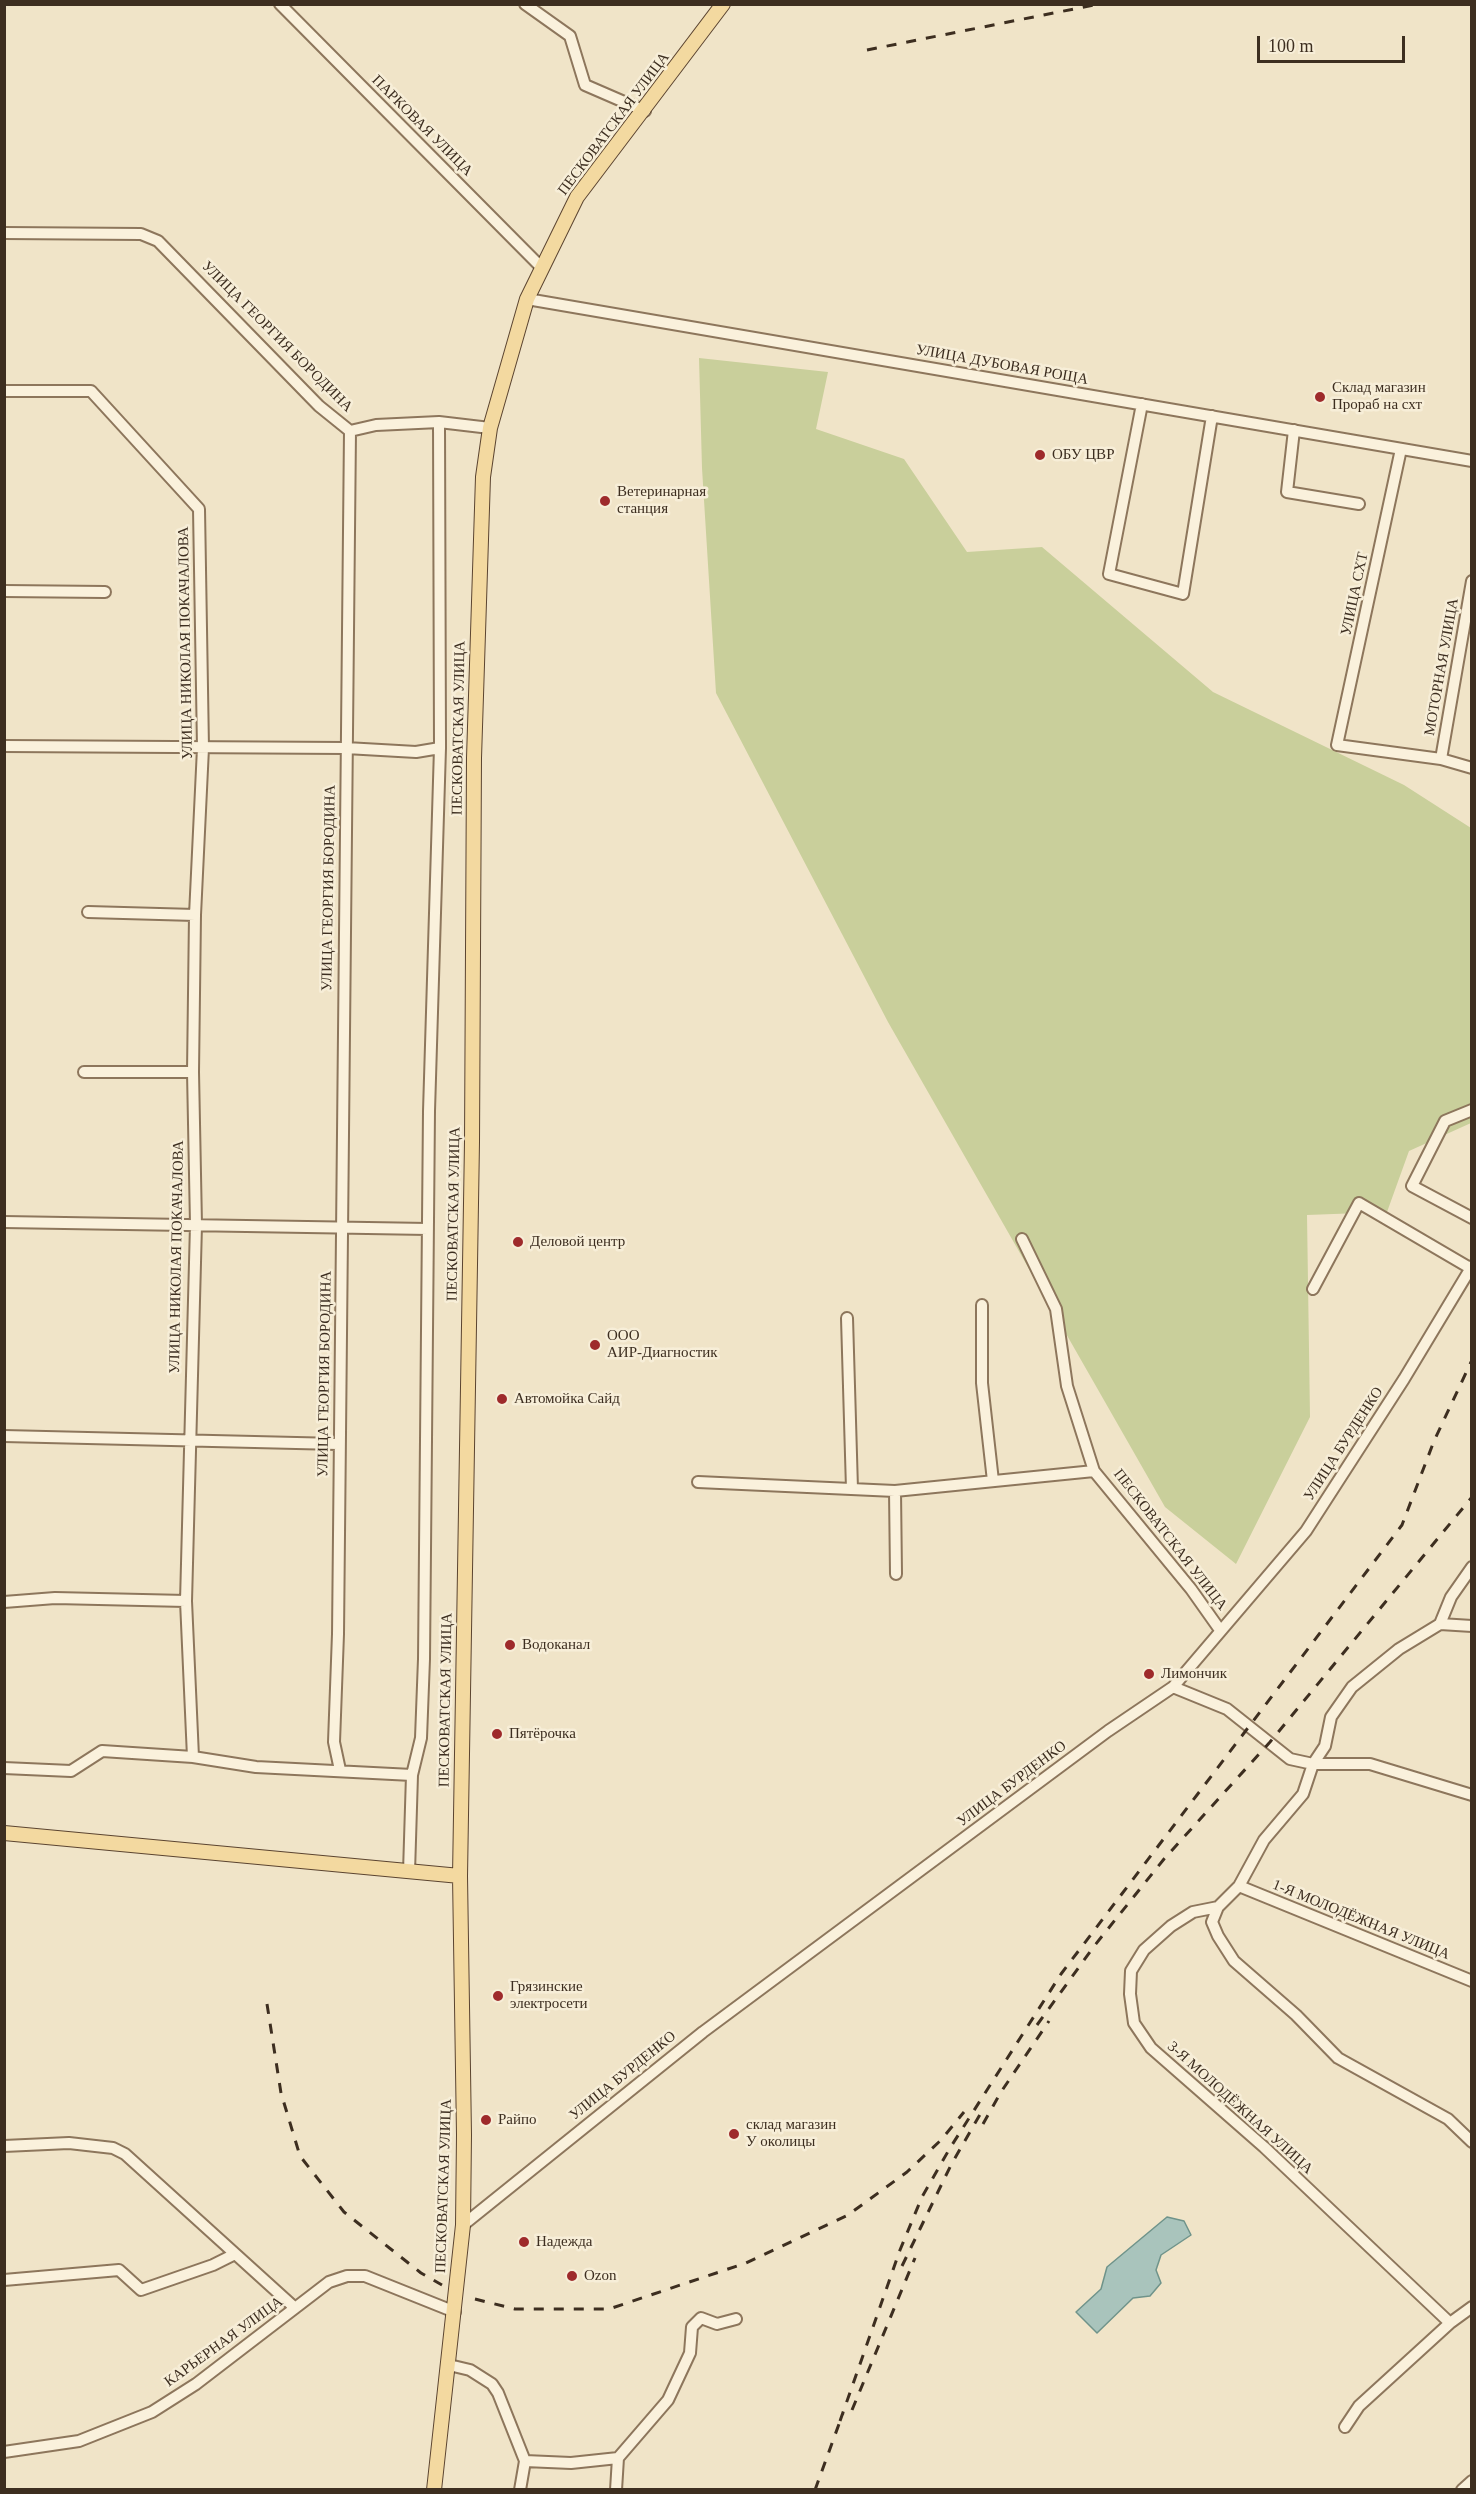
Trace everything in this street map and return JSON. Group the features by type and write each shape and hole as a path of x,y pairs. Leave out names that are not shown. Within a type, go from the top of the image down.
{"main road":[{"name":"ПЕСКОВАТСКАЯ УЛИЦА","path":"434,2490 463,2225 460,1876 472,1142 475,723 479,537 483,477 490,428 527,299 578,197 645,111 723,4"},
{"path":"4,1833 460,1876"}],"street":[{"name":"ПАРКОВАЯ УЛИЦА","path":"280,4 542,268"},
{"path":"525,4 570,36 585,85 645,111"},
{"name":"УЛИЦА ГЕОРГИЯ БОРОДИНА","path":"4,233 141,234 158,241 320,406 350,431 338,1444 338,1634 334,1742 340,1770"},
{"name":"УЛИЦА ДУБОВАЯ РОЩА","path":"527,299 1472,461"},
{"name":"УЛИЦА НИКОЛАЯ ПОКАЧАЛОВА","path":"4,391 92,391 199,509 203,748 195,915 193,1072 195,1225 188,1442 186,1601 193,1757"},
{"path":"1142,404 1109,574 1183,594 1212,416"},
{"path":"350,431 376,424 439,422 490,428"},
{"path":"409,1872 412,1775 421,1738 424,1659 428,1229 440,748 439,422"},
{"path":"1294,430 1287,492 1359,504"},
{"name":"УЛИЦА СХТ","path":"1401,449 1338,745 1441,759"},
{"name":"МОТОРНАЯ УЛИЦА","path":"1441,759 1472,581"},
{"path":"4,591 105,592"},
{"path":"4,747 346,748 416,752 440,748"},
{"path":"1441,759 1472,768"},
{"path":"88,912 195,915"},
{"path":"84,1071 193,1072"},
{"path":"1472,1110 1445,1121 1412,1186 1472,1218"},
{"path":"1313,1289 1359,1203 1471,1267"},
{"path":"4,1222 428,1229"},
{"name":"ПЕСКОВАТСКАЯ УЛИЦА","path":"1022,1239 1056,1309 1067,1386 1094,1471 1191,1589 1220,1630"},
{"name":"УЛИЦА БУРДЕНКО","path":"463,2225 703,2032 1108,1731 1173,1688 1220,1630 1306,1532 1404,1379 1471,1267"},
{"path":"982,1305 982,1383 993,1481"},
{"path":"847,1318 852,1489"},
{"path":"4,1437 338,1444"},
{"name":"ПЕСКОВАТСКАЯ УЛИЦА","path":"698,1482 895,1491 1094,1471"},
{"path":"895,1491 896,1574"},
{"path":"1440,1624 1451,1597 1472,1567"},
{"path":"4,1602 55,1598 186,1601"},
{"path":"1472,1626 1440,1624 1398,1648 1352,1687 1331,1717 1325,1746 1313,1764 1303,1794 1264,1840 1239,1886 1218,1907 1212,1922 1234,1961 1296,2015 1338,2058 1439,2113 1472,2142"},
{"path":"1173,1688 1227,1709 1290,1759 1313,1764 1370,1764 1472,1795"},
{"path":"4,1768 71,1771 102,1751 193,1757 256,1767 412,1775"},
{"name":"1-Я МОЛОДЁЖНАЯ УЛИЦА","path":"1239,1886 1472,1981"},
{"name":"3-Я МОЛОДЁЖНАЯ УЛИЦА","path":"1218,1907 1193,1912 1171,1926 1144,1950 1131,1971 1130,1994 1134,2023 1151,2048 1263,2147 1450,2323"},
{"path":"4,2146 69,2143 113,2148 125,2154 295,2308"},
{"path":"4,2280 119,2271 141,2290 213,2265 235,2254"},
{"name":"КАРЬЕРНАЯ УЛИЦА","path":"4,2452 79,2441 152,2412 196,2384 329,2282 347,2276 365,2276 455,2312"},
{"path":"1345,2427 1359,2406 1450,2323 1472,2307"},
{"path":"616,2490 618,2458 668,2400 690,2353 692,2327 701,2318 717,2324 736,2319"},
{"path":"449,2365 470,2370 492,2384 507,2414 525,2461 520,2490"},
{"path":"525,2461 571,2463 618,2458"},
{"path":"1462,2490 1472,2481"}],"green space":[{"path":"699,358 828,372 816,429 904,459 967,552 1042,547 1213,692 1404,785 1471,828 1471,1123 1409,1151 1387,1212 1307,1215 1310,1417 1236,1564 1165,1507 888,1022 716,693 702,468"}],"water":[{"path":"1167,2217 1184,2221 1191,2235 1161,2255 1156,2270 1161,2283 1150,2296 1133,2298 1097,2333 1076,2312 1101,2289 1107,2267"}],"railway":[{"path":"867,50 1099,4"},
{"path":"840,2421 900,2250 922,2197 950,2148 1061,1974 1402,1525 1434,1441 1472,1360"},
{"path":"1037,2025 1095,1945 1164,1859 1270,1742 1472,1497"},
{"path":"267,2004 281,2093 300,2156 344,2212 421,2273 442,2285"},
{"path":"983,2124 1001,2092 1049,2021"},
{"path":"902,2266 951,2165 982,2111"},
{"path":"475,2299 515,2309 609,2309 746,2263 848,2215 907,2172 941,2140 964,2112"},
{"path":"852,2410 915,2258"},
{"path":"815,2490 843,2413"}],"place":[{"name":"Склад магазин Прораб на схт","path":"1320,397"},
{"name":"ОБУ ЦВР","path":"1040,455"},
{"name":"Ветеринарная станция","path":"605,501"},
{"name":"Деловой центр","path":"518,1242"},
{"name":"ООО АИР-Диагностик","path":"595,1345"},
{"name":"Автомойка Сайд","path":"502,1399"},
{"name":"Водоканал","path":"510,1645"},
{"name":"Лимончик","path":"1149,1674"},
{"name":"Пятёрочка","path":"497,1734"},
{"name":"Грязинские электросети","path":"498,1996"},
{"name":"Райпо","path":"486,2120"},
{"name":"склад магазин У околицы","path":"734,2134"},
{"name":"Надежда","path":"524,2242"},
{"name":"Ozon","path":"572,2276"}]}
